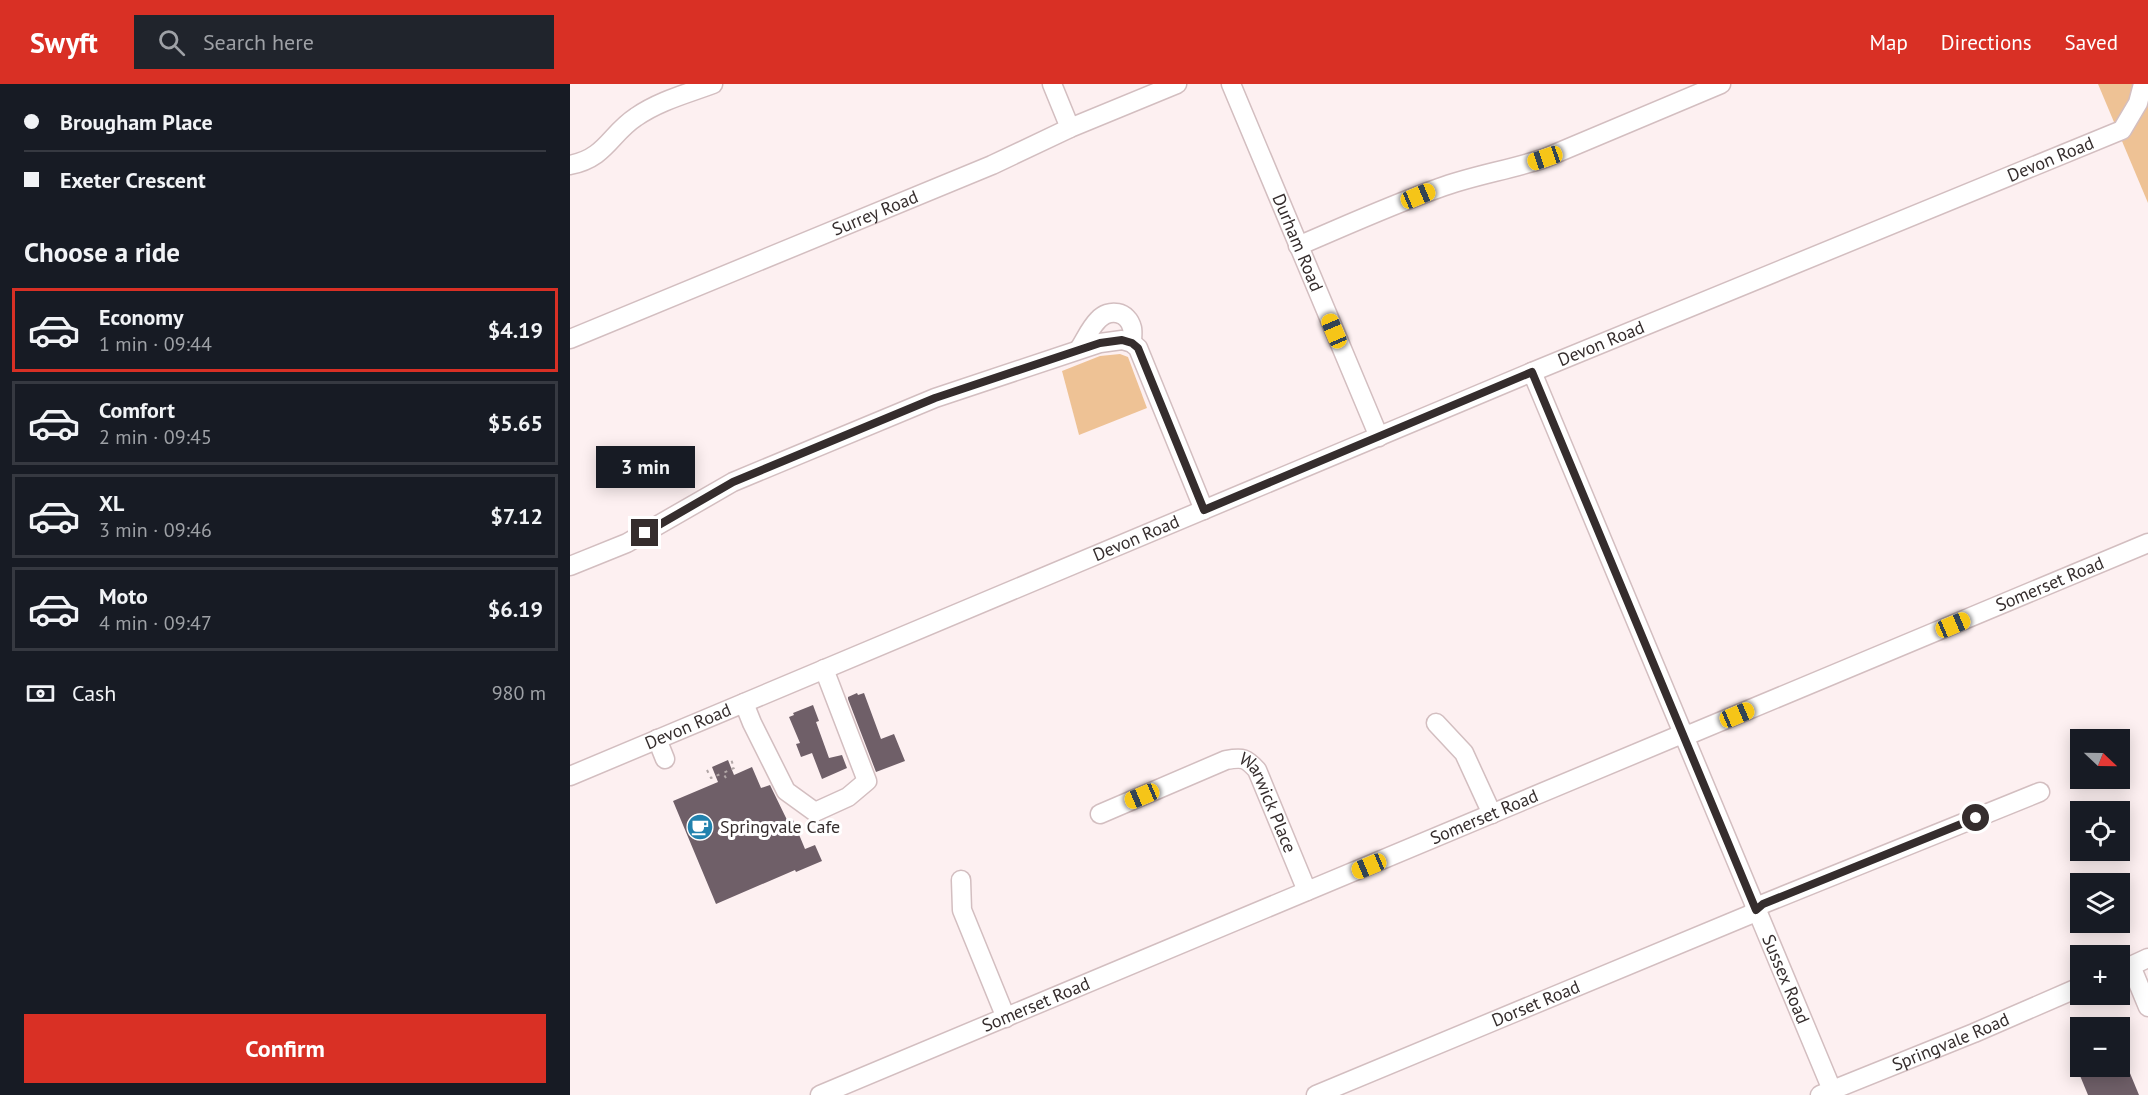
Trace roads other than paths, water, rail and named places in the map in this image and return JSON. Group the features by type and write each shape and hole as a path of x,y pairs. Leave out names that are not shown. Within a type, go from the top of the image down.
{"street":[{"path":"570,165 582,162 601,152 633,118 656,105 713,84"},
{"path":"1052,84 1070,128"},
{"name":"Surrey Road","path":"570,339 992,165 1070,128 1177,84"},
{"name":"Durham Road","path":"1231,84 1379,437"},
{"path":"1298,246 1438,188 1545,158 1721,84"},
{"name":"Devon Road","path":"570,776 1532,372 2122,130 2138,103 2143,84"},
{"path":"1079,349 1097,320 1107,313 1117,312 1126,317 1132,328 1132,343"},
{"path":"570,566 627,543 733,482 935,398 1079,349 1112,341 1132,343 1144,359 1204,510"},
{"name":"Sussex Road","path":"1532,372 1756,910 1826,1092"},
{"name":"Somerset Road","path":"820,1095 1675,736 1693,734 2148,543"},
{"path":"744,703 786,791 815,812 848,797 867,781 824,669"},
{"path":"1436,723 1464,753 1492,814"},
{"path":"657,739 665,759"},
{"name":"Warwick Place","path":"1100,814 1226,760 1241,758 1250,762 1257,770 1307,891"},
{"name":"Dorset Road","path":"1316,1095 1749,915 1763,904 2040,792"},
{"path":"960,880 962,910 1006,1018"},
{"path":"2130,966 2148,958"},
{"path":"2130,976 2148,1007"},
{"name":"Springvale Road","path":"1826,1092 1974,1033 2070,991"}],"place":[{"name":"Springvale Cafe","path":"700,827"}]}
